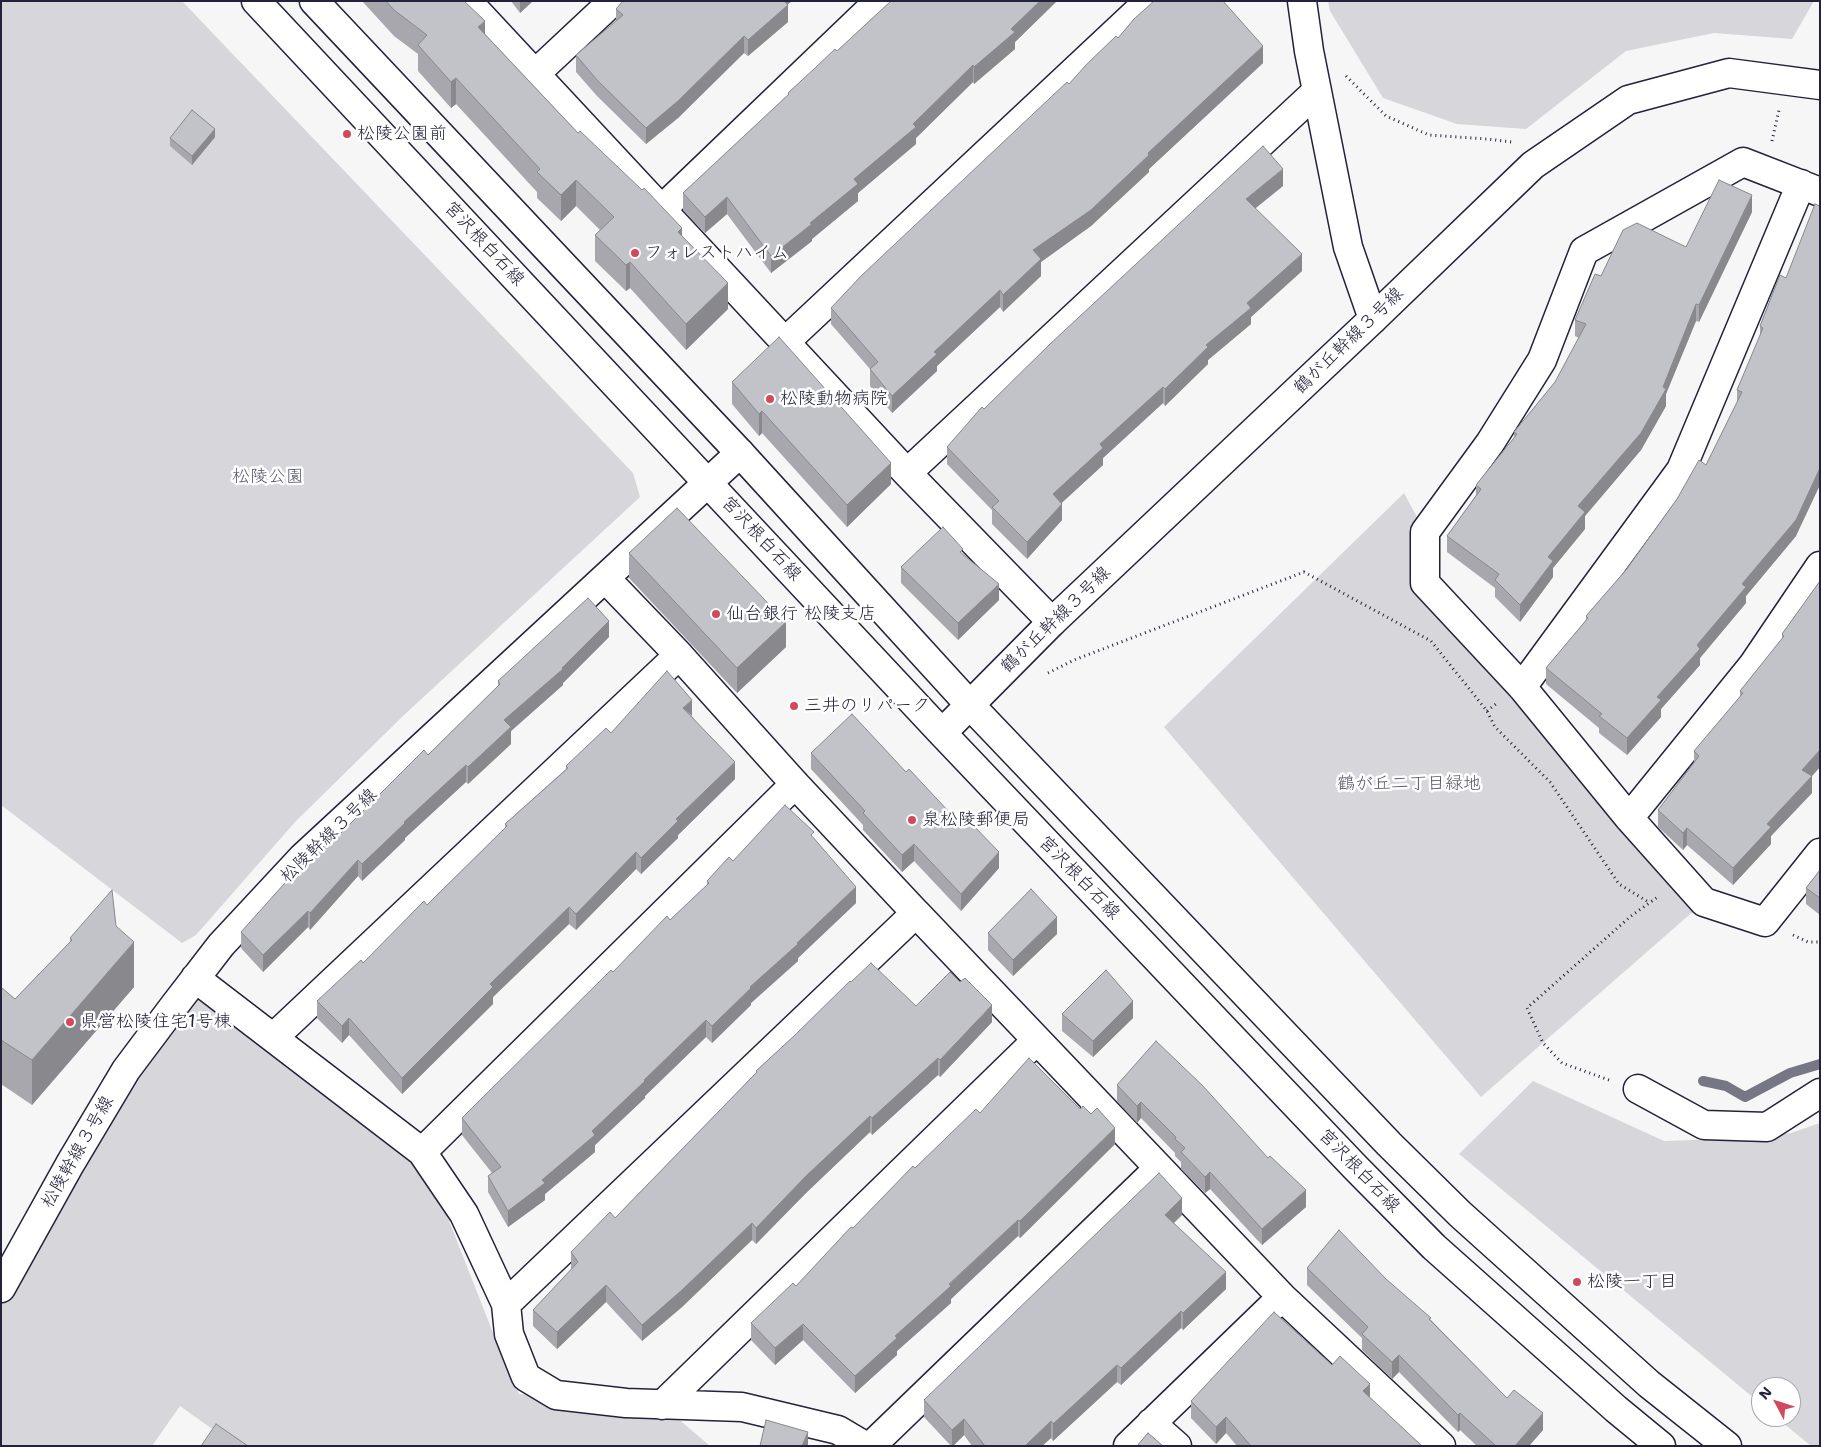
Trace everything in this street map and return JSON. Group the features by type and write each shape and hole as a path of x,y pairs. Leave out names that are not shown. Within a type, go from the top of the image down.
{"street":[{"name":"宮沢根白石線","path":"256,1 942,733 1355,1167 1434,1247 1616,1410 1661,1446"},
{"path":"314,1 740,453 969,704 1389,1144 1460,1214 1649,1384 1727,1446"},
{"path":"467,1 907,473 1052,622"},
{"path":"535,74 613,1"},
{"path":"662,210 880,1"},
{"path":"785,342 1149,1"},
{"path":"1302,1 1348,247 1373,319"},
{"name":"鶴が丘幹線３号線","path":"942,733 1052,622 1533,165 1628,100 1729,73 1820,85"},
{"path":"907,473 1316,82"},
{"path":"1522,687 1681,470 1810,188 1743,162 1584,251 1542,360 1490,443 1425,532 1425,583 1522,687 1629,818 1704,902 1765,922 1820,854"},
{"name":"松陵幹線３号線","path":"1,1288 70,1164 126,1070 221,945 302,858 740,453"},
{"path":"1629,818 1752,665 1820,566"},
{"path":"606,578 916,913 1282,1297 1441,1446"},
{"path":"274,1038 679,655"},
{"path":"422,1152 795,784"},
{"path":"506,1304 916,913"},
{"path":"196,978 422,1152 464,1214 506,1304 509,1334 526,1377 556,1395 626,1404 742,1407 838,1430 865,1446"},
{"path":"662,1405 1037,1040"},
{"path":"1638,1089 1704,1125 1767,1127 1820,1093"},
{"path":"871,1446 1159,1168"},
{"path":"1128,1446 1282,1297"},
{"path":"1151,1423 1177,1446"}],"path":[{"path":"1316,82 1345,74 1386,116 1429,135 1516,143"},
{"path":"1766,170 1785,80"},
{"path":"1047,673 1074,660 1304,572 1431,641 1487,711 1494,727 1550,782 1619,884 1650,902"},
{"path":"1638,1089 1599,1078 1562,1063 1543,1043 1527,1008 1631,916 1684,879"}],"green space":[{"name":"松陵公園","path":"1,1 182,1 633,473 640,497 403,716 295,822 196,935 182,943 1,805"},
{"path":"1328,1 1814,1 1792,39 1714,33 1626,51 1526,129 1457,124 1383,98 1330,11"},
{"name":"鶴が丘二丁目緑地","path":"1404,493 1425,532 1425,583 1704,902 1481,1097 1164,727"},
{"path":"195,978 422,1152 519,1394 662,1405 710,1446 236,1446 180,1406 152,1446 1,1446 1,1288 70,1164 81,1116"},
{"path":"1533,1081 1664,1141 1753,1138 1791,1133 1820,1123 1820,1446 1811,1446 1788,1427 1801,1427 1801,1377 1751,1377 1751,1396 1459,1154"}],"building":[{"path":"386,1 464,1 485,21 478,27 578,133 580,131 642,190 644,188 682,228 678,232 728,283 686,324 630,262 626,265 595,235 614,217 576,180 561,195 537,172 540,169 456,78 451,82 418,45 427,35 394,10"},
{"path":"623,1 784,1 788,5 748,40 744,36 678,101 646,128 597,80 576,55 623,15 616,9"},
{"path":"891,1 1040,1 1011,29 1015,32 974,67 973,65 913,124 916,127 854,179 858,184 771,256 727,197 705,217 683,193 835,49 837,51"},
{"path":"1154,1 1223,1 1263,46 1148,153 1149,155 1091,210 1033,250 1041,259 1003,295 1000,290 934,352 937,354 892,396 870,369 878,362 831,308 861,276 1067,82 1069,84 1086,65 1116,36 1118,38 1134,19"},
{"path":"192,110 215,129 192,156 170,138"},
{"path":"1263,146 1283,169 1246,199 1302,254 1247,303 1251,308 1206,345 1208,347 1165,389 1163,387 1100,444 1103,448 1053,494 1062,504 1027,542 992,507 999,501 947,447 982,407 984,409 1050,344"},
{"path":"1719,180 1752,195 1699,305 1696,304 1663,387 1666,389 1641,433 1578,506 1585,512 1548,557 1553,561 1520,605 1495,580 1499,574 1447,536 1481,489 1476,485 1517,434 1514,432 1555,382 1586,324 1575,320 1595,274 1601,276 1623,230 1637,223 1686,247"},
{"path":"1815,204 1820,206 1820,468 1796,520 1742,584 1746,587 1697,645 1700,649 1657,697 1661,700 1627,738 1599,716 1602,714 1546,668 1588,618 1586,616 1626,570 1677,499 1699,460 1706,465 1742,392 1737,390 1763,328 1760,326 1780,275 1786,278"},
{"path":"779,337 891,463 847,505 762,411 759,414 732,382"},
{"path":"677,508 786,622 737,668 629,553"},
{"path":"943,527 963,549 960,552 999,584 958,623 901,567"},
{"path":"1820,581 1820,750 1802,770 1812,776 1767,824 1771,827 1733,868 1687,828 1683,833 1658,810 1699,756 1694,751 1743,693 1740,691 1784,636 1782,634"},
{"path":"588,598 609,621 563,669 504,720 511,727 404,822 362,864 358,860 310,913 308,911 263,955 241,932 284,884 324,846 326,848 424,750 428,755 500,684 498,681"},
{"path":"667,671 692,700 683,708 735,762 676,819 678,821 641,858 636,852 576,914 569,907 490,984 493,987 402,1078 349,1018 342,1026 317,1001 361,960 363,963 424,901 427,905 507,826 505,824 568,768 566,766 606,728 611,733"},
{"path":"852,714 906,772 909,769 964,828 970,822 999,852 961,894 914,844 902,855 863,813 865,811 811,753"},
{"path":"785,805 814,832 811,835 856,887 798,944 750,987 712,1026 706,1020 592,1131 595,1135 542,1180 545,1183 508,1211 488,1176 501,1167 462,1118 611,970 613,972 667,916 670,920 709,883 707,881 729,857 733,861"},
{"path":"1820,870 1820,898 1806,888"},
{"path":"1031,889 1057,917 1013,960 988,933"},
{"path":"112,890 116,926 134,942 32,1060 1,1040 1,989 15,999 72,940 70,938"},
{"path":"871,963 916,1006 950,972 960,982 965,978 992,1005 940,1060 938,1058 872,1118 870,1116 806,1176 756,1228 752,1223 682,1290 642,1325 606,1285 557,1332 533,1310 578,1262 571,1252 610,1212 615,1218 756,1071"},
{"path":"1106,970 1133,1001 1093,1041 1062,1014"},
{"path":"1156,1041 1203,1086 1268,1158 1270,1156 1306,1190 1262,1229 1210,1172 1205,1177 1181,1152 1185,1148 1141,1102 1137,1106 1117,1085"},
{"path":"1029,1058 1080,1109 1083,1106 1091,1114 1097,1108 1115,1128 1020,1221 1018,1220 949,1284 951,1286 895,1336 897,1338 855,1376 803,1324 775,1348 751,1323 793,1283 796,1286 851,1227 853,1228 913,1166 915,1168 976,1109 980,1113"},
{"path":"1159,1173 1182,1198 1165,1215 1226,1272 1183,1313 1181,1311 1121,1368 1117,1365 1053,1424 1051,1421 1025,1446 985,1446 964,1419 952,1430 924,1400"},
{"path":"1339,1230 1386,1279 1431,1318 1429,1319 1507,1398 1514,1390 1543,1413 1515,1446 1496,1446 1460,1413 1458,1415 1399,1355 1392,1362 1362,1334 1368,1327 1307,1268"},
{"path":"1274,1312 1332,1365 1340,1356 1370,1384 1363,1391 1422,1446 1251,1446 1226,1417 1216,1427 1191,1401"},
{"path":"766,1420 808,1432 802,1446 760,1446"},
{"path":"216,1424 248,1446 201,1446"},
{"path":"1148,1433 1163,1446 1137,1446"}],"waterway":[{"path":"1703,1081 1726,1086 1745,1097 1790,1073 1820,1064"}],"place":[{"name":"松陵公園前","path":"347,134"},
{"name":"フォレストハイム","path":"635,253"},
{"name":"松陵動物病院","path":"770,399"},
{"name":"仙台銀行 松陵支店","path":"716,614"},
{"name":"三井のリパーク","path":"794,706"},
{"name":"泉松陵郵便局","path":"912,820"},
{"name":"県営松陵住宅1号棟","path":"70,1022"},
{"name":"松陵一丁目","path":"1577,1282"}]}
